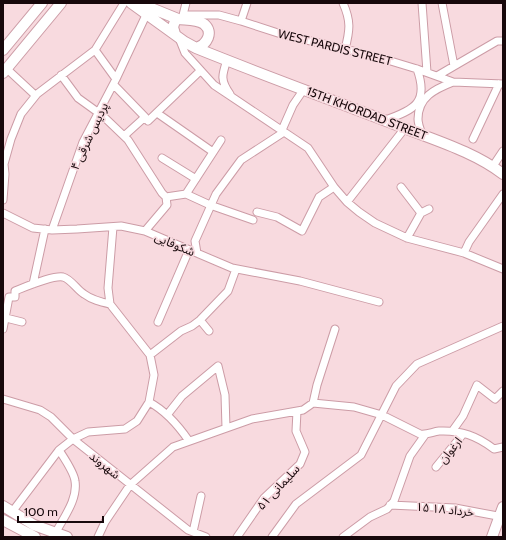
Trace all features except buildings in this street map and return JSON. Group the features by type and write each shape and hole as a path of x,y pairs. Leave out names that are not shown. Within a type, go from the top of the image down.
{"street":[{"path":"35,95 5,71 61,3"},
{"path":"3,200 5,174 4,164 11,139 21,114 35,95 95,50 124,3"},
{"path":"131,3 196,48 206,43 209,32 203,23 166,14 142,3"},
{"path":"186,3 181,17 175,21 172,27 185,53 214,85 308,148 334,187 347,202 375,222 407,238 464,253 503,269"},
{"path":"241,21 247,3"},
{"path":"343,3 349,21 349,32 345,49"},
{"path":"422,3 427,72"},
{"path":"442,3 454,66"},
{"path":"3,50 40,4"},
{"name":"پردیس شرقی ۴","path":"33,284 48,230 76,158 115,82 147,13"},
{"path":"207,27 211,21 219,15"},
{"name":"WEST PARDIS STREET","path":"181,17 219,15 281,34 345,49 417,69 453,82 501,84"},
{"path":"27,21 38,31"},
{"path":"208,38 227,60 222,75 226,88 231,96"},
{"path":"436,76 497,40 503,41"},
{"name":"15TH KHORDAD STREET","path":"196,48 422,134 468,153 493,166 503,174"},
{"path":"95,50 115,82 148,121 200,71"},
{"path":"385,120 401,115 416,106 422,92 417,69"},
{"path":"61,75 78,98 98,113 128,140 166,197 167,205 145,231"},
{"path":"422,134 418,120 420,108 427,96 435,90 453,82"},
{"path":"473,139 501,84"},
{"path":"197,254 195,241 216,194 241,160 283,131 293,105 304,89"},
{"path":"157,113 213,152"},
{"path":"124,136 145,117"},
{"path":"347,202 405,128"},
{"path":"186,194 221,140"},
{"path":"493,166 503,151"},
{"path":"162,158 196,178"},
{"path":"256,212 278,217 302,231 320,197 334,187"},
{"path":"401,187 421,213"},
{"path":"166,197 186,194 210,206 253,220"},
{"path":"464,253 490,211 503,194"},
{"path":"407,238 421,213 429,209"},
{"name":"شکوفایی","path":"3,213 33,228 48,230 121,226 145,231 236,269 300,281 379,302"},
{"path":"67,537 55,534 34,525 7,509 59,450 73,439 88,432 124,429 137,421 148,402 154,375 150,355 110,304 108,288 113,227"},
{"path":"158,322 189,250"},
{"path":"150,355 181,331 200,320 228,292 236,269"},
{"path":"3,329 9,297 15,297 15,291 33,284 62,277 69,280 84,294 110,304"},
{"path":"6,318 22,322"},
{"path":"200,320 209,331"},
{"path":"272,537 296,504 361,455 396,386 417,364 503,326"},
{"path":"313,404 317,385 336,330"},
{"path":"167,415 182,396 218,366 226,395 226,428"},
{"path":"453,430 463,416 477,385 496,399 503,391"},
{"name":"شهروند","path":"3,398 40,410 51,417 73,439 190,533 206,537"},
{"path":"148,402 158,407 177,424 189,441"},
{"path":"98,537 105,522 130,484 173,447 252,419 303,410 313,404 354,408 382,415 420,434 425,435 453,430 480,439 494,449 503,447"},
{"name":"سلیمانی ۵۱","path":"237,537 264,498 300,464 306,452 296,431 297,411"},
{"name":"ارغوان","path":"436,467 463,434"},
{"path":"343,537 370,517 387,509 394,501 410,456 425,435"},
{"path":"55,534 75,492 75,480 59,450"},
{"path":"190,533 202,496"},
{"name":"۱۵ خرداد ۱۸","path":"390,505 455,508 501,517"},
{"path":"492,537 501,517 503,507"},
{"path":"3,520 35,537"}]}
